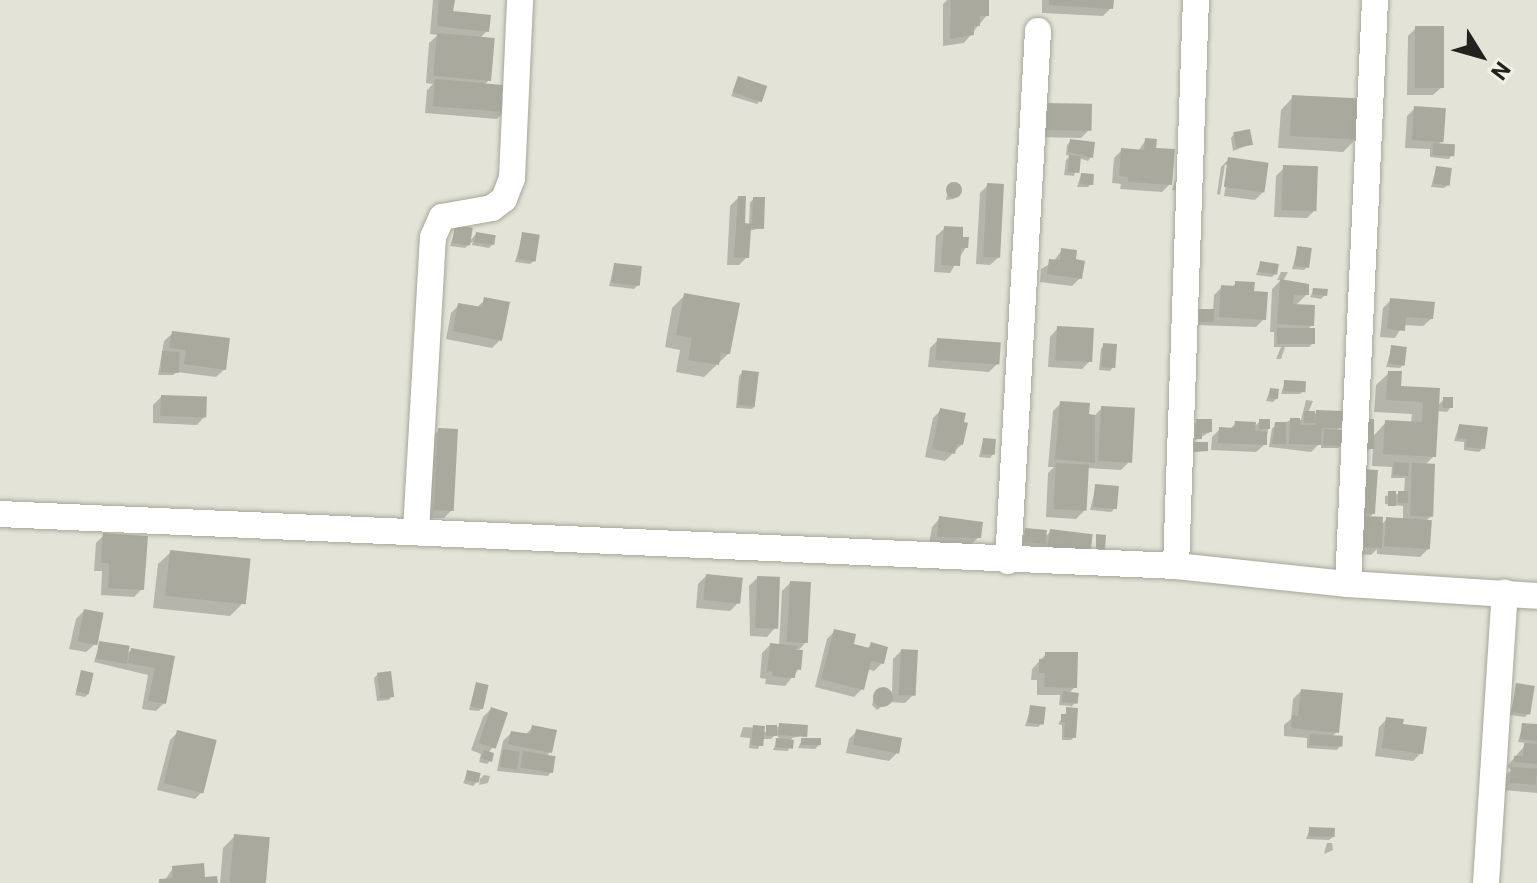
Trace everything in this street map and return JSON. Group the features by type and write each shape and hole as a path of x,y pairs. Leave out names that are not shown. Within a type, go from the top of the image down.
{"street":[{"path":"416,531 433,237 442,217 492,208 504,199 512,178 520,0"},
{"path":"1176,566 1196,0"},
{"path":"1348,584 1375,0"},
{"path":"1008,561 1038,31"},
{"path":"0,514 1008,561 1176,566 1348,584 1537,596"},
{"path":"1486,883 1505,593"}],"building":[{"path":"439,0 455,0 453,11 491,15 489,32 437,26"},
{"path":"951,0 989,0 989,16 980,16 980,26 974,26 974,35 950,39"},
{"path":"1049,0 1114,0 1113,9 1049,5"},
{"path":"1415,26 1444,26 1444,88 1415,88"},
{"path":"437,33 495,38 491,81 433,76"},
{"path":"738,76 767,86 762,102 732,92"},
{"path":"435,79 509,85 506,112 433,106"},
{"path":"1292,95 1360,99 1358,140 1290,136"},
{"path":"1042,103 1092,104 1092,131 1042,130"},
{"path":"1414,106 1446,108 1444,142 1412,140"},
{"path":"1250,129 1253,145 1236,148 1233,132"},
{"path":"1145,138 1157,139 1156,148 1175,149 1172,185 1128,182 1128,177 1119,176 1121,148 1144,150"},
{"path":"1070,139 1095,142 1093,158 1068,152"},
{"path":"1433,143 1455,144 1454,156 1432,155"},
{"path":"1069,155 1081,156 1079,173 1068,172"},
{"path":"1228,157 1269,163 1264,192 1224,187"},
{"path":"1283,165 1318,166 1316,211 1281,210"},
{"path":"1436,166 1452,168 1450,186 1434,184"},
{"path":"1081,173 1094,174 1093,185 1080,184"},
{"path":"951,182 957,182 962,190 960,196 951,198 946,193 946,187"},
{"path":"987,183 1004,184 1000,258 983,257"},
{"path":"738,196 746,196 745,223 752,224 753,197 765,197 764,229 751,228 749,258 734,257"},
{"path":"455,225 473,228 470,246 452,243"},
{"path":"944,226 963,227 963,237 969,237 968,248 961,248 960,266 941,265"},
{"path":"476,232 496,235 494,245 474,242"},
{"path":"522,232 540,235 536,261 518,259"},
{"path":"1297,246 1312,248 1309,268 1294,266"},
{"path":"1061,248 1077,250 1076,259 1085,261 1082,279 1047,274 1049,259 1060,260"},
{"path":"1260,261 1279,264 1277,275 1258,272"},
{"path":"614,263 642,266 640,286 612,283"},
{"path":"1280,279 1309,284 1309,295 1294,295 1293,304 1315,305 1314,326 1277,324"},
{"path":"1235,281 1255,282 1254,291 1268,292 1266,320 1219,317 1221,285 1235,286"},
{"path":"1313,288 1328,289 1327,296 1312,294"},
{"path":"684,293 740,303 730,354 721,353 719,365 688,360 692,338 676,335"},
{"path":"484,297 510,302 502,341 453,331 458,303 482,307"},
{"path":"1390,298 1435,302 1433,319 1406,317 1405,331 1387,329"},
{"path":"1198,309 1214,309 1214,322 1198,322"},
{"path":"1057,326 1094,328 1092,362 1055,360"},
{"path":"1277,328 1315,328 1315,344 1277,344"},
{"path":"172,331 230,338 226,370 184,364 186,350 169,348"},
{"path":"937,338 1001,342 999,364 935,360"},
{"path":"1103,343 1117,344 1115,368 1101,367"},
{"path":"1391,345 1407,347 1405,366 1389,364"},
{"path":"162,351 180,352 179,373 161,372"},
{"path":"742,370 759,372 755,407 738,405"},
{"path":"1388,371 1402,371 1401,386 1440,388 1436,457 1383,454 1385,420 1422,422 1423,402 1386,400"},
{"path":"1284,380 1306,381 1305,392 1283,391"},
{"path":"1270,388 1279,389 1278,399 1269,398"},
{"path":"161,395 207,397 206,418 160,416"},
{"path":"1443,397 1453,397 1453,408 1443,408"},
{"path":"1060,401 1090,403 1089,414 1095,415 1095,463 1055,459"},
{"path":"1101,406 1135,408 1132,463 1098,461"},
{"path":"940,408 966,413 964,422 968,423 963,445 957,444 955,454 932,449"},
{"path":"1316,410 1343,411 1342,428 1322,428 1321,445 1289,444 1290,418 1300,418 1300,425 1315,425"},
{"path":"1304,411 1315,411 1315,423 1304,423"},
{"path":"1196,419 1212,419 1212,432 1202,433 1202,439 1196,439"},
{"path":"1259,419 1270,419 1270,429 1259,429"},
{"path":"1363,419 1374,419 1374,449 1363,449"},
{"path":"1235,421 1256,422 1255,431 1267,432 1267,445 1218,443 1219,427 1234,428"},
{"path":"1275,422 1286,422 1286,444 1272,444"},
{"path":"1459,424 1488,427 1485,449 1466,447 1467,439 1457,438"},
{"path":"438,428 458,429 454,511 434,510"},
{"path":"1324,429 1344,430 1343,446 1323,445"},
{"path":"983,438 996,439 995,455 982,454"},
{"path":"1193,442 1208,442 1208,451 1194,452"},
{"path":"1394,462 1409,463 1408,476 1393,475"},
{"path":"1056,463 1089,465 1087,511 1054,509"},
{"path":"1412,463 1435,464 1433,517 1410,516"},
{"path":"1362,469 1378,470 1375,514 1359,513"},
{"path":"1095,484 1119,486 1117,509 1093,507"},
{"path":"1388,491 1396,491 1396,506 1388,506"},
{"path":"1398,491 1408,491 1408,503 1398,503"},
{"path":"939,516 983,522 981,538 937,537"},
{"path":"1359,516 1383,517 1382,548 1358,547"},
{"path":"1386,517 1432,520 1430,549 1384,546"},
{"path":"1025,528 1047,530 1046,544 1024,542"},
{"path":"1050,529 1093,534 1090,553 1048,548"},
{"path":"103,533 148,536 144,590 108,588 109,563 101,563"},
{"path":"1096,534 1106,535 1105,550 1096,549"},
{"path":"170,550 251,558 246,604 165,596"},
{"path":"706,574 743,578 740,604 703,600"},
{"path":"757,576 780,577 778,629 755,628"},
{"path":"790,581 811,582 808,643 787,642"},
{"path":"84,609 104,613 97,645 78,641"},
{"path":"834,629 856,634 854,644 869,648 871,642 888,647 884,664 871,661 864,690 821,679"},
{"path":"99,641 130,646 127,664 96,659"},
{"path":"770,643 797,646 796,650 803,650 801,670 796,669 795,678 772,676 773,672 767,671"},
{"path":"131,648 175,656 166,704 148,701 155,668 128,663"},
{"path":"901,649 918,650 916,696 899,695"},
{"path":"1045,652 1078,652 1077,688 1044,687 1045,673 1039,673 1039,659 1045,659"},
{"path":"81,670 94,673 89,694 76,691"},
{"path":"391,671 394,697 380,699 377,673"},
{"path":"476,682 489,685 483,709 470,706"},
{"path":"1516,683 1535,686 1530,715 1511,712"},
{"path":"883,687 890,690 893,697 890,704 883,707 876,704 873,697 876,690"},
{"path":"1301,689 1343,693 1339,733 1291,728 1292,715 1298,716"},
{"path":"1063,691 1079,693 1078,704 1062,702"},
{"path":"1030,705 1046,707 1044,725 1028,723"},
{"path":"491,707 508,713 496,749 479,743"},
{"path":"1066,707 1078,708 1076,738 1064,737 1065,722 1061,722 1061,714 1066,714"},
{"path":"1386,717 1404,719 1403,724 1427,727 1423,754 1382,748"},
{"path":"779,723 808,725 807,737 778,735"},
{"path":"1522,723 1537,724 1537,741 1520,739"},
{"path":"532,725 557,730 552,753 508,744 511,731 530,734"},
{"path":"753,725 765,726 763,746 751,745"},
{"path":"766,725 777,725 777,736 766,736"},
{"path":"856,729 902,738 899,754 853,745"},
{"path":"177,730 217,740 203,793 164,783"},
{"path":"1310,734 1343,736 1342,747 1309,745"},
{"path":"776,738 794,740 793,749 775,747"},
{"path":"801,738 821,738 821,745 801,745"},
{"path":"1524,743 1537,744 1537,764 1514,762 1514,756 1523,756"},
{"path":"503,749 520,752 517,770 500,767"},
{"path":"484,750 494,753 492,762 481,758"},
{"path":"523,751 556,756 553,773 520,768"},
{"path":"1511,767 1537,769 1536,785 1510,783"},
{"path":"467,770 481,773 479,783 465,780"},
{"path":"1309,827 1335,828 1335,837 1309,836"},
{"path":"234,834 270,837 266,883 230,883"},
{"path":"204,863 205,877 217,876 218,883 159,883 159,879 173,878 172,866"}]}
